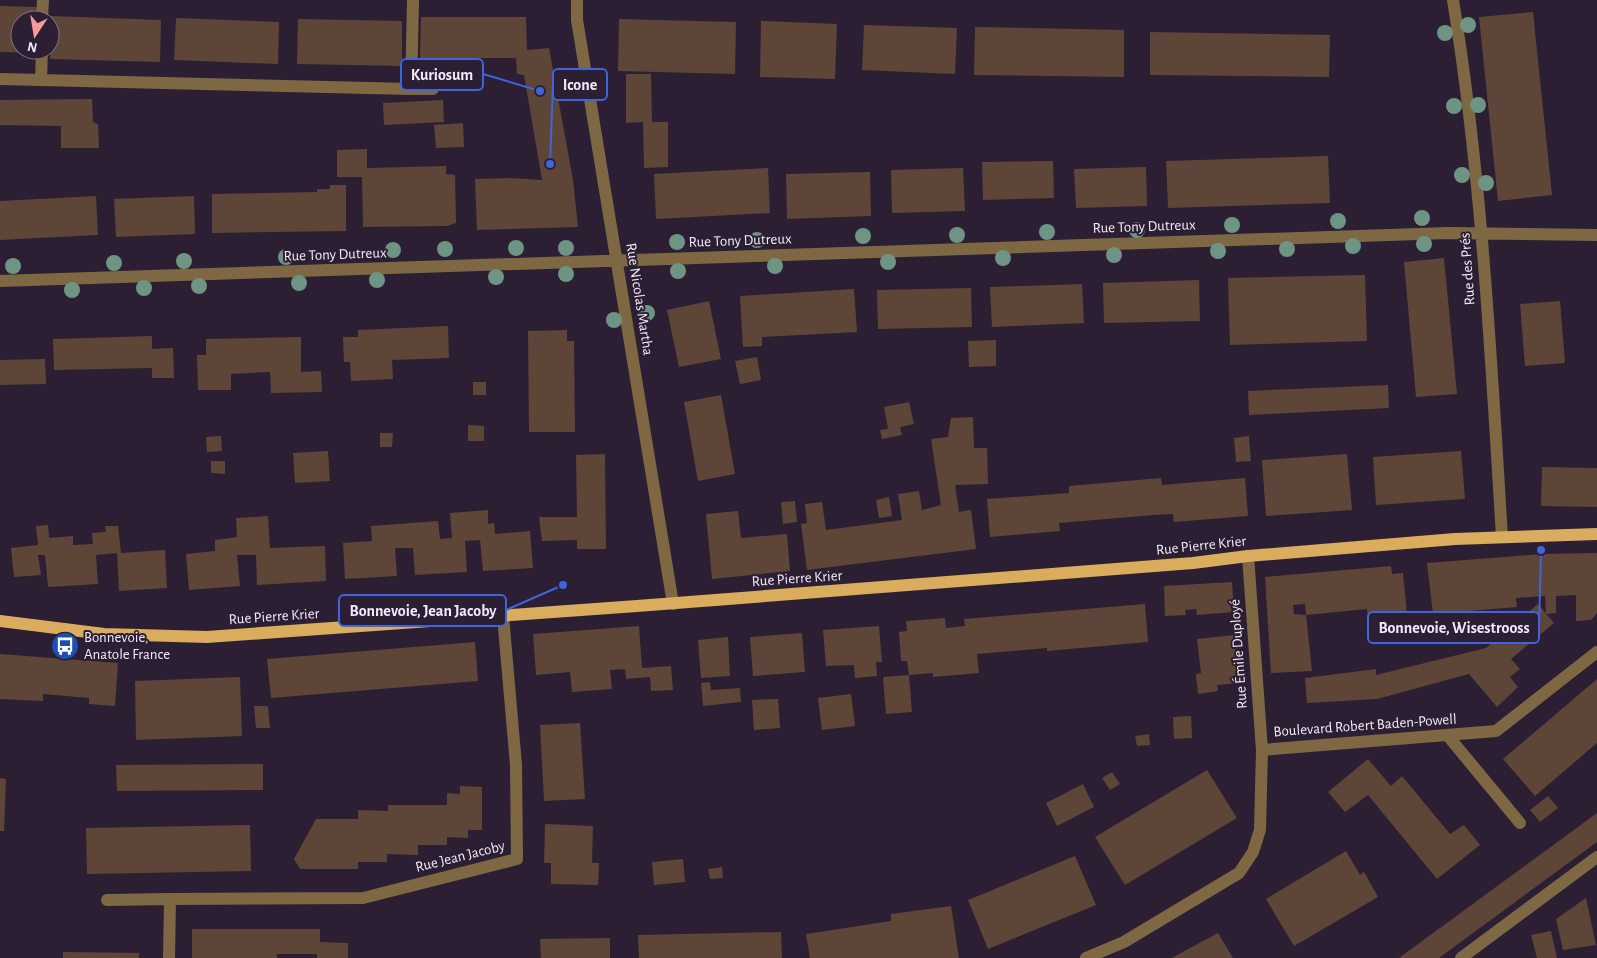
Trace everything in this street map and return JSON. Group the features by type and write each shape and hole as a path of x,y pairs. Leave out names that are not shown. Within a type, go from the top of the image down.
{"main road":[{"name":"Rue Pierre Krier","path":"0,621 104,634 207,637 673,604 1193,563 1248,556 1455,539 1597,534"}],"street":[{"path":"411,89 413,0"},
{"name":"Rue Nicolas Martha","path":"577,0 577,20 673,604"},
{"name":"Rue des Prés","path":"1453,0 1469,106 1502,537"},
{"path":"41,80 42,60"},
{"path":"0,79 433,89"},
{"name":"Rue Tony Dutreux","path":"0,281 1480,232 1597,234"},
{"name":"Rue Émile Duployé","path":"1248,556 1262,750"},
{"name":"Rue Jean Jacoby","path":"107,900 364,898 517,859 516,765 503,616"},
{"name":"Boulevard Robert Baden-Powell","path":"1086,958 1124,942 1239,873 1253,852 1260,830 1262,750 1496,731 1597,652"},
{"path":"1448,736 1520,823"},
{"path":"1461,958 1597,857"},
{"path":"169,958 170,899"}],"building":[{"path":"0,6 37,7 37,10 10,10 10,52 0,52"},
{"path":"1533,12 1552,195 1498,201 1479,17"},
{"path":"60,16 161,20 160,62 60,59"},
{"path":"421,17 526,17 527,50 549,48 573,180 578,227 477,230 475,179 510,178 542,180 524,75 517,74 516,58 420,58"},
{"path":"176,18 279,22 278,64 174,60"},
{"path":"298,19 402,21 402,66 297,64"},
{"path":"619,19 736,22 735,74 618,71"},
{"path":"761,21 837,24 835,79 760,77"},
{"path":"864,25 957,28 955,74 862,70"},
{"path":"975,27 1124,30 1124,77 974,75"},
{"path":"1150,32 1330,35 1329,77 1150,75"},
{"path":"626,74 651,74 652,122 668,122 668,167 644,168 643,122 626,123"},
{"path":"92,99 93,122 98,124 99,148 61,148 61,126 0,125 0,100"},
{"path":"443,100 444,122 384,125 383,103"},
{"path":"463,123 464,147 436,148 434,125"},
{"path":"367,149 367,168 446,166 446,174 455,175 456,223 447,226 363,227 362,177 337,177 337,150"},
{"path":"1328,156 1330,203 1168,208 1166,161"},
{"path":"1053,161 1054,198 983,200 982,162"},
{"path":"1146,167 1147,206 1076,208 1074,169"},
{"path":"768,168 770,213 656,219 654,174"},
{"path":"963,168 965,211 892,213 891,170"},
{"path":"870,172 871,216 787,219 786,174"},
{"path":"330,185 346,185 346,231 212,233 212,194 317,192 317,189 330,189"},
{"path":"96,196 98,235 0,240 0,201"},
{"path":"194,196 195,234 116,237 114,199"},
{"path":"1444,258 1457,394 1416,397 1404,262"},
{"path":"1365,275 1367,341 1230,345 1228,278"},
{"path":"1199,280 1200,321 1104,323 1103,283"},
{"path":"1082,284 1084,323 992,327 990,287"},
{"path":"971,288 972,327 878,329 877,290"},
{"path":"854,289 857,332 762,337 762,346 743,347 740,296"},
{"path":"709,301 721,359 679,367 667,310"},
{"path":"1560,301 1565,363 1525,366 1520,304"},
{"path":"448,326 449,358 392,360 393,379 351,381 350,362 344,362 343,337 358,337 358,330"},
{"path":"567,330 567,341 574,341 575,432 529,432 528,331"},
{"path":"152,336 152,349 173,348 174,378 152,378 152,368 54,370 53,339"},
{"path":"301,337 301,372 321,371 322,392 271,393 270,372 231,374 231,390 198,390 197,355 206,355 206,339"},
{"path":"996,340 996,366 969,367 968,341"},
{"path":"757,357 761,380 740,384 735,361"},
{"path":"45,359 46,384 0,385 0,360"},
{"path":"473,382 486,382 486,395 473,395"},
{"path":"1388,385 1389,408 1249,415 1248,391"},
{"path":"721,395 735,474 698,481 684,402"},
{"path":"909,402 914,424 900,427 902,435 882,439 880,430 888,429 884,407"},
{"path":"973,417 974,448 987,448 988,484 955,485 959,512 971,510 976,549 807,570 801,524 807,523 805,504 822,502 826,530 902,520 898,494 919,491 922,510 941,505 931,439 948,437 951,418"},
{"path":"468,425 484,426 484,441 468,441"},
{"path":"380,433 393,433 392,447 380,447"},
{"path":"221,436 222,451 207,452 206,437"},
{"path":"1249,436 1251,461 1236,462 1234,438"},
{"path":"328,451 330,481 295,483 293,453"},
{"path":"1461,451 1465,499 1376,505 1373,457"},
{"path":"605,454 606,549 577,549 577,540 542,541 539,517 577,517 576,455"},
{"path":"1347,454 1352,510 1266,516 1262,460"},
{"path":"211,461 225,461 225,474 211,473"},
{"path":"1542,467 1597,468 1597,507 1541,506"},
{"path":"1161,478 1162,485 1245,478 1248,516 1174,522 1173,514 1154,515 1059,523 1060,531 990,537 987,499 1069,493 1069,486"},
{"path":"889,497 892,516 879,518 876,500"},
{"path":"795,501 797,522 783,524 781,502"},
{"path":"488,510 488,524 494,523 495,534 530,531 533,568 483,571 480,540 465,541 467,572 415,575 413,548 395,548 397,576 345,579 343,543 372,541 371,526 438,521 440,539 452,538 450,513"},
{"path":"738,511 741,538 787,534 790,571 712,579 706,514"},
{"path":"268,516 270,548 325,546 326,581 257,585 256,555 237,555 240,586 189,590 186,554 215,551 215,540 237,537 236,518"},
{"path":"48,525 49,538 73,536 73,545 93,544 92,533 106,532 105,526 118,526 121,553 165,550 167,588 119,591 117,553 96,555 98,584 48,587 45,555 38,555 41,575 14,577 11,548 38,545 36,526"},
{"path":"1597,553 1597,613 1591,620 1576,621 1576,595 1556,596 1556,613 1546,614 1545,596 1516,598 1517,607 1433,614 1427,563 1542,554"},
{"path":"1391,566 1392,574 1403,573 1407,614 1368,618 1367,609 1306,615 1312,671 1271,673 1265,577","holes":["1305,604 1306,615 1294,614 1293,605"]},
{"path":"1232,582 1234,612 1197,615 1196,609 1185,610 1186,615 1165,616 1164,586"},
{"path":"1145,604 1148,642 1047,651 1047,648 977,654 979,673 933,677 933,673 909,675 907,661 901,661 899,632 907,631 906,621 945,618 946,628 965,626 964,619"},
{"path":"1538,604 1554,623 1511,659 1520,669 1510,677 1518,687 1497,707 1469,674 1377,699 1307,703 1305,678 1376,669 1376,675 1486,648"},
{"path":"639,626 642,668 671,666 673,690 651,691 650,677 626,679 625,669 610,670 612,689 572,692 570,672 536,675 533,634"},
{"path":"879,626 882,662 876,662 877,676 855,678 854,665 826,666 823,630"},
{"path":"802,633 805,672 753,676 750,637"},
{"path":"1234,635 1239,683 1217,685 1218,691 1198,694 1196,674 1201,673 1197,639"},
{"path":"728,637 730,676 701,678 698,640"},
{"path":"475,642 478,681 271,698 267,659"},
{"path":"0,654 118,663 115,706 89,704 89,698 43,694 43,701 0,699"},
{"path":"909,675 912,712 886,714 883,677"},
{"path":"240,677 242,736 136,740 135,681"},
{"path":"1597,679 1597,743 1535,796 1503,759"},
{"path":"710,682 711,690 740,688 741,702 703,706 701,683"},
{"path":"851,694 855,726 822,730 818,698"},
{"path":"778,699 780,728 754,730 752,700"},
{"path":"254,706 268,706 270,728 256,728"},
{"path":"1191,716 1192,738 1174,739 1173,717"},
{"path":"580,723 585,799 544,801 540,725"},
{"path":"1149,734 1150,745 1137,746 1135,736"},
{"path":"1368,759 1391,786 1402,776 1450,834 1464,825 1480,845 1437,879 1368,795 1345,812 1328,792"},
{"path":"263,764 263,790 117,791 116,765"},
{"path":"1207,770 1237,818 1125,885 1095,837"},
{"path":"1112,772 1120,784 1110,790 1102,778"},
{"path":"0,778 6,779 4,831 0,831"},
{"path":"1083,784 1094,807 1057,826 1046,803"},
{"path":"460,786 482,787 482,830 468,830 468,838 447,837 447,845 418,845 418,855 387,854 387,862 358,862 358,869 300,869 294,859 316,819 358,819 358,810 388,811 388,805 447,805 447,793 460,794"},
{"path":"1548,796 1558,808 1540,822 1530,810"},
{"path":"1597,813 1597,842 1439,958 1399,958"},
{"path":"545,824 593,826 592,863 599,863 598,885 551,884 551,863 544,863"},
{"path":"250,825 251,871 87,874 86,828"},
{"path":"1346,851 1360,875 1364,872 1378,897 1294,946 1266,899"},
{"path":"1075,856 1096,905 988,949 968,900"},
{"path":"683,859 685,882 654,885 652,862"},
{"path":"722,867 723,878 710,879 708,869"},
{"path":"1586,898 1596,945 1563,950 1556,919"},
{"path":"951,906 959,958 810,958 806,934 891,921 891,914"},
{"path":"192,929 320,929 320,942 348,943 348,958 317,958 317,954 277,954 277,958 192,958"},
{"path":"1551,931 1557,958 1537,958 1531,935"},
{"path":"781,932 782,958 639,958 638,935"},
{"path":"1218,933 1233,958 1172,958 1190,948"},
{"path":"610,938 610,958 541,958 540,939"},
{"path":"63,952 139,953 139,958 63,958"}],"place":[{"name":"Kuriosum","path":"540,91"},
{"name":"Icone","path":"550,164"},
{"name":"Bonnevoie, Wisestrooss","path":"1541,550"},
{"name":"Bonnevoie, Jean Jacoby","path":"563,585"},
{"name":"Bonnevoie, Anatole France","path":"65,646"}]}
